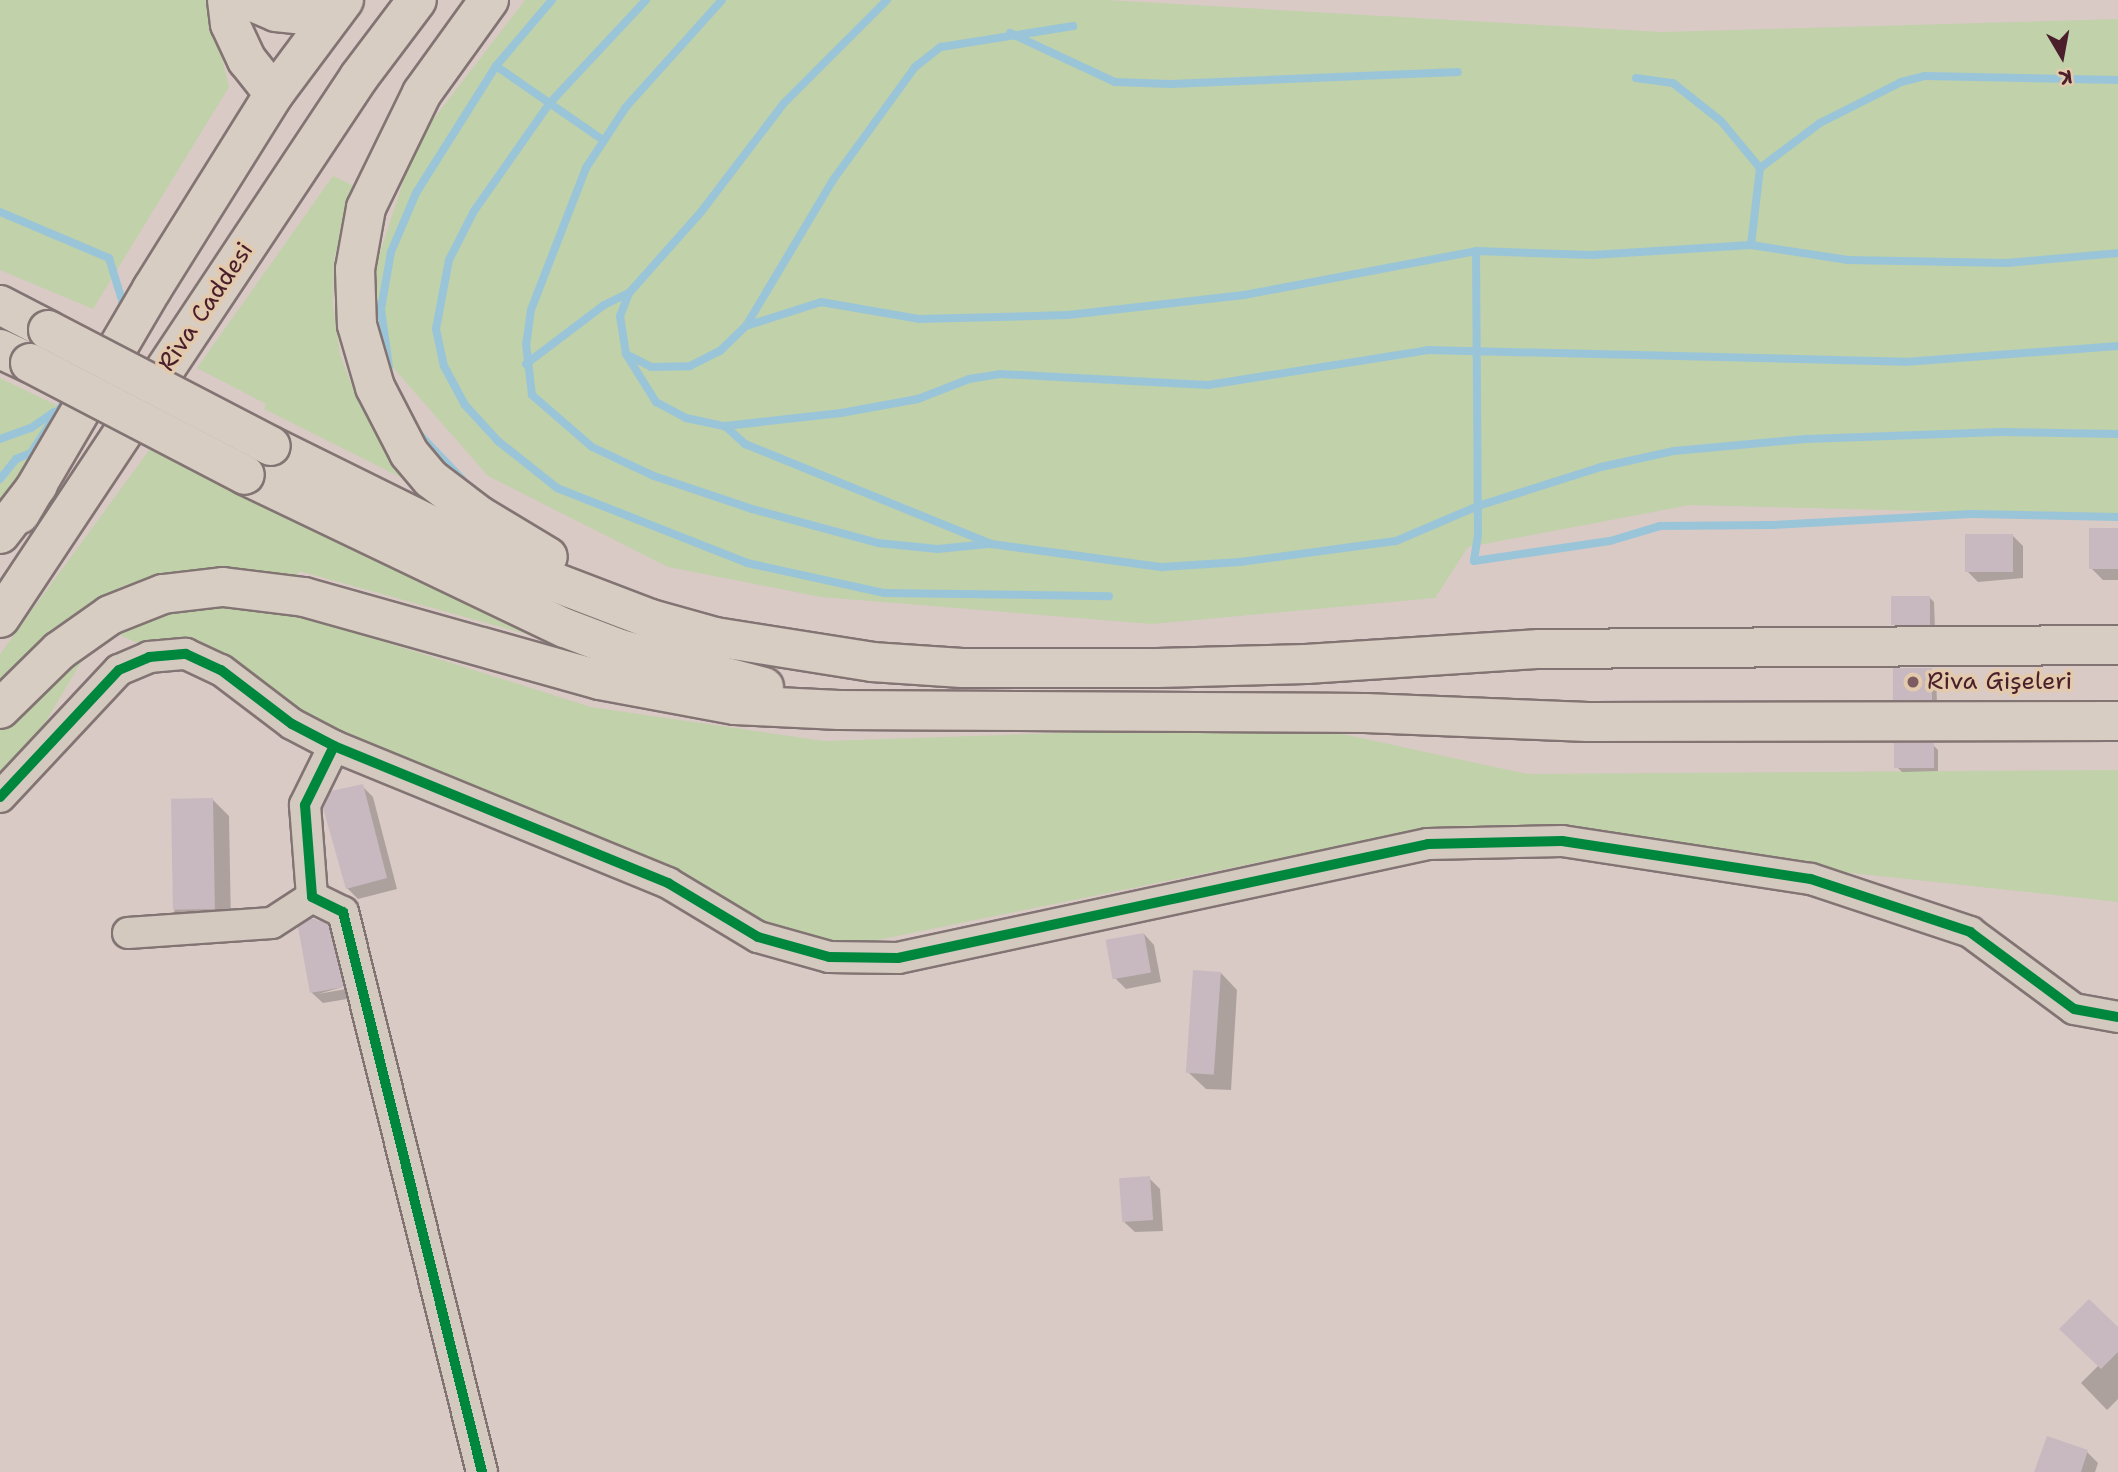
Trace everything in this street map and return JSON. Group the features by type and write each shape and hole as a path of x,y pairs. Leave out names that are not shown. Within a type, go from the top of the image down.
{"main road":[{"path":"227,0 230,24 247,60 274,94"},
{"path":"248,0 276,12 305,15 334,0"},
{"name":"Riva Caddesi","path":"0,546 152,289 274,94 344,0"},
{"name":"Riva Caddesi","path":"0,618 359,77 417,0"},
{"path":"489,0 422,93 382,168 363,218 355,269 357,325 388,420 431,479 480,516 567,567 640,598 819,654"},
{"path":"0,305 271,446 509,564 586,596 715,637 819,654 936,666 1075,668 1306,664 1593,648 2118,645"},
{"path":"15,356 245,475 515,607 620,649 742,683 905,706 1122,713"},
{"path":"0,534 38,485"},
{"path":"0,709 59,651 110,615 163,594 223,587 304,597 600,680 735,705 1122,713 1365,713 1588,722 2118,721"}],"street":[{"path":"0,797 119,670 149,657 186,654 221,670 292,724 334,746 668,883 758,937 829,957 898,958 1427,844 1562,841 1811,879 1970,932 2074,1009 2118,1017"},
{"path":"312,897 305,805 334,746"},
{"path":"128,933 272,923 312,897"},
{"path":"312,897 343,912 482,1472"}],"green space":[{"path":"0,0 208,0 229,87 93,309 0,270"},
{"path":"525,0 1107,0 1662,32 2118,19 2118,516 1690,505 1468,547 1435,598 1152,624 821,597 668,567 488,476 390,364 369,287 416,142"},
{"path":"333,176 356,187 334,258 333,305 340,354 356,397 380,439 438,496 264,409 266,404 197,368"},
{"path":"0,378 62,408 0,503"},
{"path":"150,449 591,652 299,571 297,579 230,570 169,574 125,585 89,603 45,636 0,681 0,654"},
{"path":"171,602 283,610 591,707 824,741 1301,725 1527,774 2118,770 2118,902 1431,827 824,951 102,627"},
{"path":"102,627 17,770 0,789 0,728"}],"building":[{"path":"2089,528 2118,528 2118,569 2089,569"},
{"path":"1965,534 2013,534 2013,572 1965,572"},
{"path":"1891,596 1930,596 1930,625 1891,625"},
{"path":"1893,668 1932,668 1932,700 1893,700"},
{"path":"1894,743 1934,743 1934,768 1894,768"},
{"path":"363,784 387,878 346,889 323,808 331,791"},
{"path":"213,798 215,909 173,910 171,799"},
{"path":"311,918 328,924 344,987 310,993 298,927"},
{"path":"1144,933 1151,972 1113,979 1106,940"},
{"path":"1193,970 1221,972 1214,1075 1186,1073"},
{"path":"1150,1176 1153,1220 1122,1222 1119,1178"},
{"path":"2089,1299 2118,1327 2118,1352 2101,1369 2059,1329"},
{"path":"2047,1436 2088,1450 2081,1472 2034,1472"}],"waterway":[{"path":"389,367 381,309 391,252 416,193 496,66 552,0"},
{"path":"646,0 549,104 474,211 449,260 436,329 444,366 465,405 498,441 557,488 747,563 885,593 1109,596"},
{"path":"722,0 626,107 586,168 531,310 526,344 532,395 592,447 654,476 752,509 878,543 938,549 988,544"},
{"path":"887,0 784,103 701,212 629,293 620,316 626,354 656,402 686,418 725,426 841,413 918,399 969,379 1000,374 1208,385 1428,350 1905,362 2118,346"},
{"path":"746,326 833,180 915,67 941,47 1073,26"},
{"path":"1010,33 1115,82 1171,84 1458,72"},
{"path":"496,66 603,140"},
{"path":"1751,245 1760,168 1820,123 1901,82 1925,76 2118,80"},
{"path":"1636,78 1673,83 1721,121 1760,168"},
{"path":"0,212 109,258 125,310"},
{"path":"626,354 651,367 690,366 720,351 746,326 821,302 919,319 1068,315 1244,295 1476,251 1592,255 1751,245 1848,260 2007,263 2118,253"},
{"path":"1476,251 1478,535 1474,561 1610,541 1660,526 1773,525 1971,514 2118,517"},
{"path":"526,364 604,305 629,293"},
{"path":"0,479 16,459 31,453 68,396"},
{"path":"0,439 31,428 54,412"},
{"path":"725,426 745,444 991,544 1162,567 1240,562 1396,541 1478,506 1601,467 1674,451 1807,439 2000,432 2118,434"},
{"path":"418,433 462,479"}],"cycle path":[{"path":"0,797 119,670 149,657 186,654 221,670 292,724 334,746 668,883 758,937 829,957 898,958 1428,844 1562,841 1811,879 1970,932 2074,1009 2118,1017"},
{"path":"334,746 305,805 312,897 343,912 482,1472"}],"place":[{"name":"Riva Gişeleri","path":"1913,682"}]}
